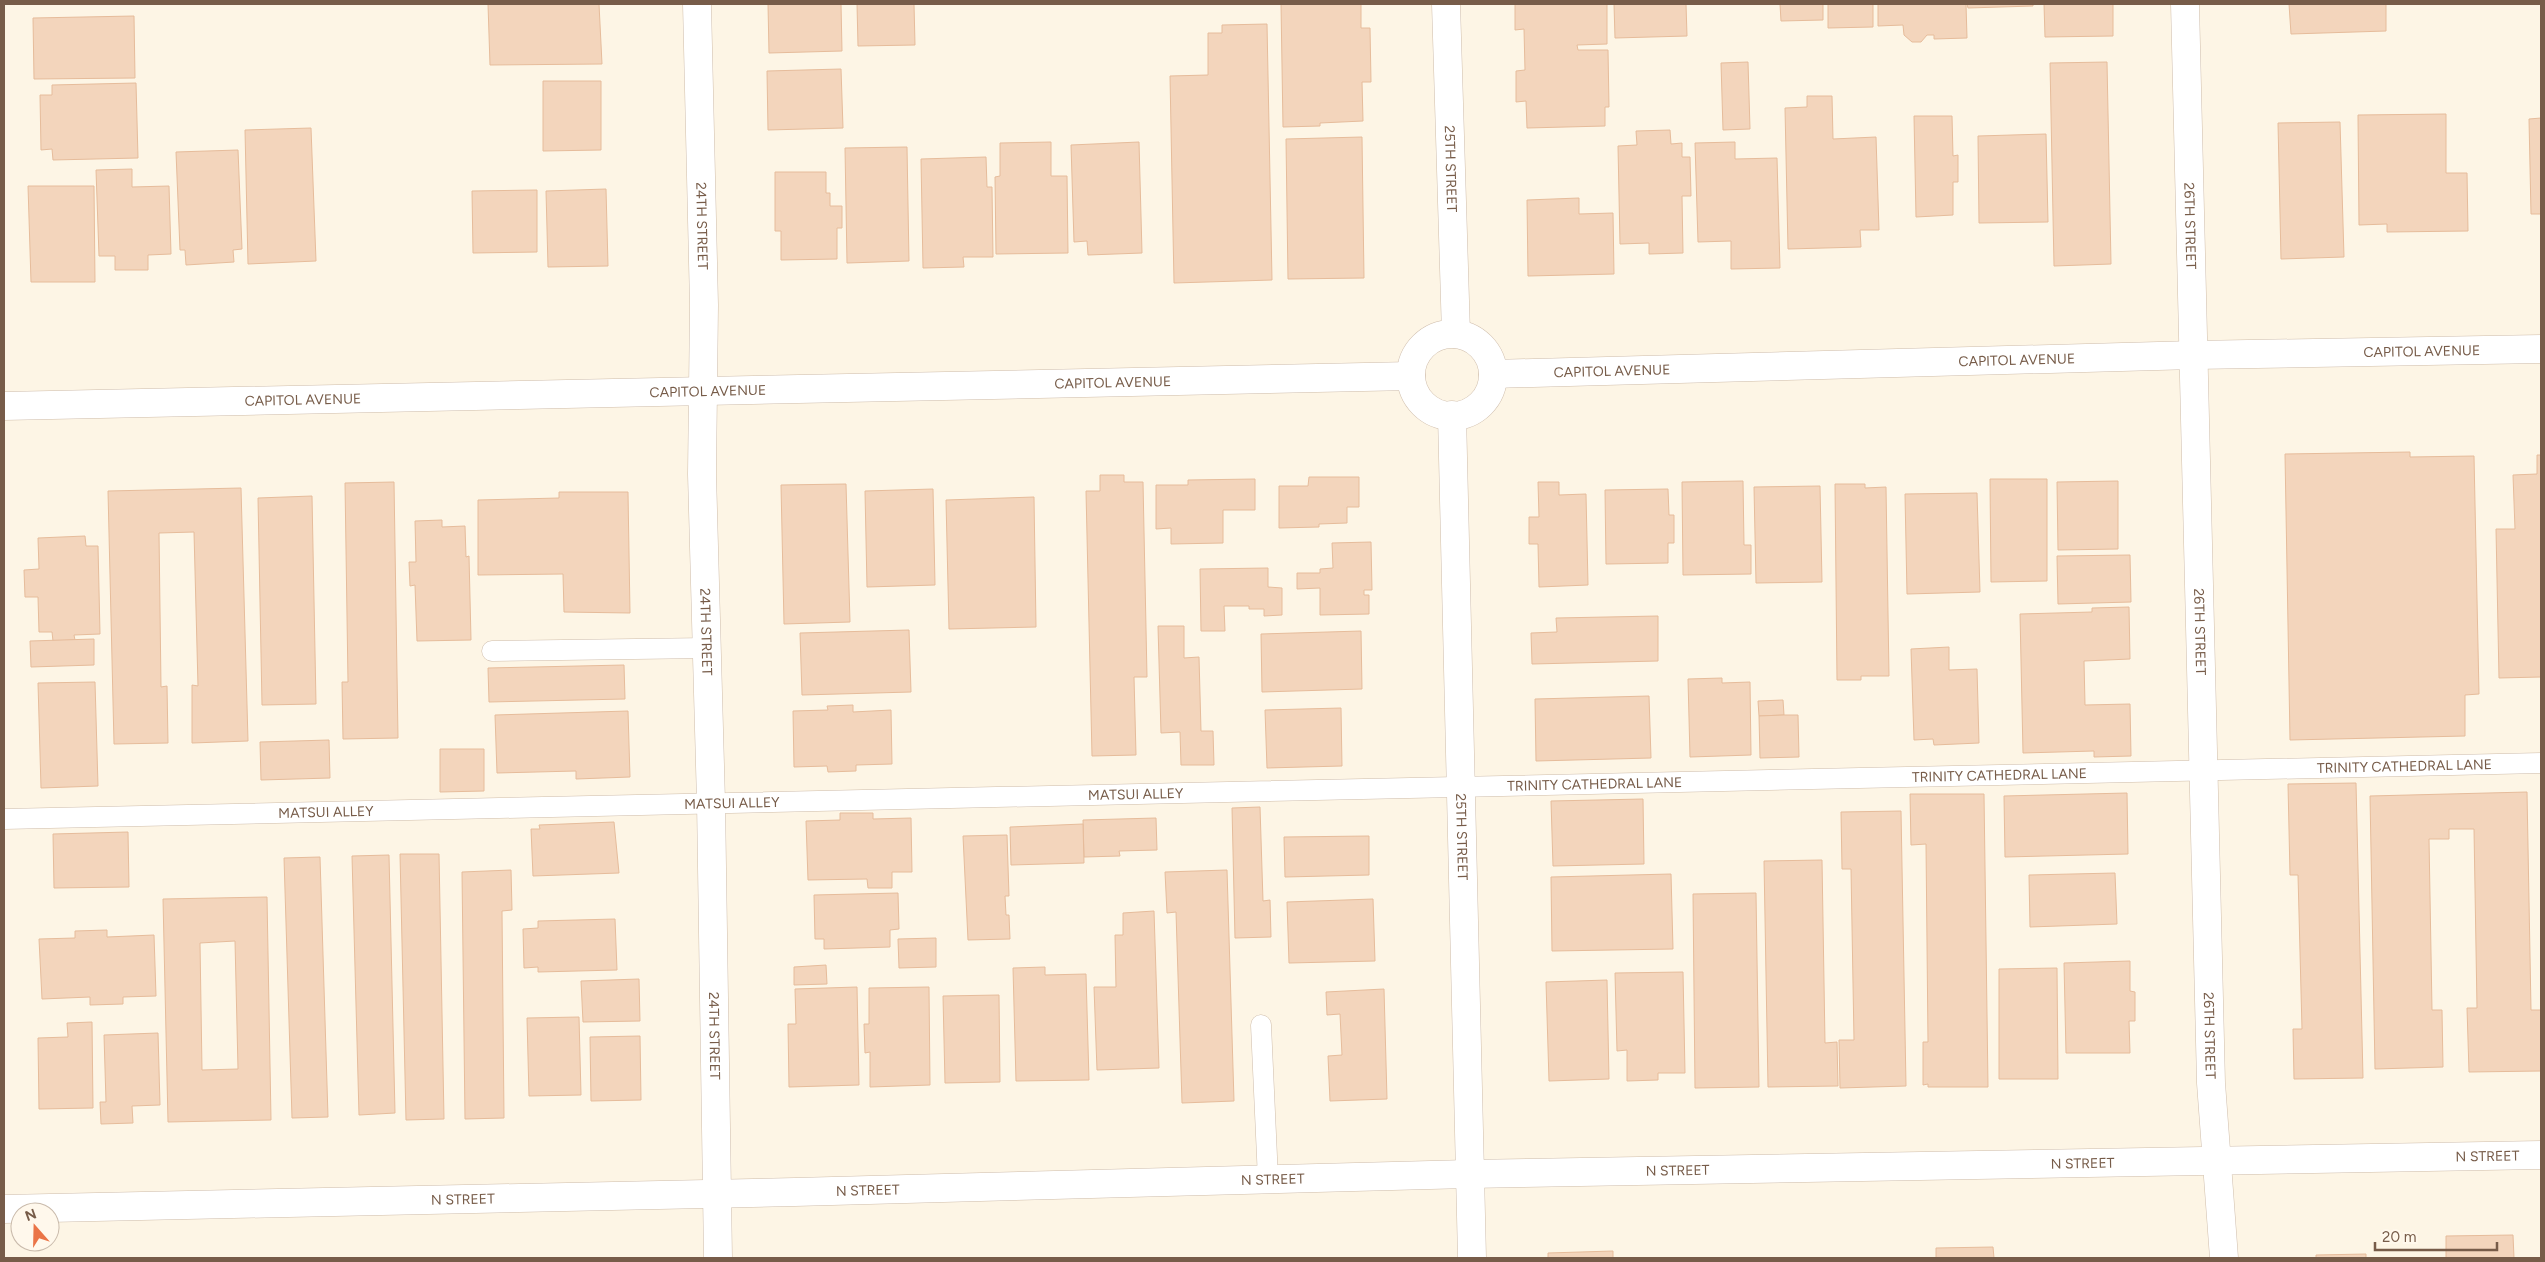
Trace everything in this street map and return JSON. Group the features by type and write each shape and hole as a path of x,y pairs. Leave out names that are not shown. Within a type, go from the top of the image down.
{"street":[{"name":"24TH STREET","path":"697,4 704,305 702,391 718,1258"},
{"name":"25TH STREET","path":"1446,4 1456,334"},
{"name":"26TH STREET","path":"2185,4 2212,1083 2224,1258"},
{"path":"1456,334 1468,337 1482,347 1491,362 1493,374 1488,396 1480,404 1471,411 1452,415 1434,412 1423,405 1416,395 1411,376 1414,358 1421,347 1431,339 1456,334"},
{"name":"CAPITOL AVENUE","path":"1493,374 2194,355 2541,349"},
{"name":"CAPITOL AVENUE","path":"4,406 1411,376"},
{"name":"25TH STREET","path":"1452,415 1468,1174 1472,1258"},
{"name":"N STREET","path":"4,1209 717,1194 1468,1174 2541,1155"}],"lane":[{"path":"492,651 707,648"},
{"name":"TRINITY CATHEDRAL LANE","path":"1459,787 2541,763"},
{"name":"MATSUI ALLEY","path":"4,819 1459,787"},
{"path":"1261,1026 1268,1179"}],"building":[{"path":"488,4 599,4 602,64 490,65"},
{"path":"768,4 841,4 842,51 769,53"},
{"path":"857,4 914,4 915,45 858,46"},
{"path":"1281,4 1361,4 1361,28 1370,28 1371,82 1362,82 1363,121 1320,123 1320,126 1283,127"},
{"path":"1515,4 1607,4 1607,44 1577,45 1578,50 1608,50 1609,107 1605,107 1605,126 1527,128 1526,101 1516,102 1516,71 1525,70 1524,29 1515,30"},
{"path":"1614,4 1686,4 1687,36 1615,38"},
{"path":"1780,4 1823,4 1823,20 1781,21"},
{"path":"1828,4 1873,4 1873,27 1828,28"},
{"path":"1878,4 1966,4 1967,38 1934,39 1934,35 1927,35 1921,42 1912,42 1904,35 1903,25 1878,26"},
{"path":"1967,4 2033,4 2033,6 1968,8"},
{"path":"2044,4 2113,4 2113,36 2045,37"},
{"path":"2289,4 2386,4 2386,31 2291,34"},
{"path":"134,16 135,78 34,79 33,18"},
{"path":"1267,24 1272,280 1174,283 1170,76 1208,75 1208,33 1222,33 1222,25"},
{"path":"1748,62 1750,129 1723,130 1721,63"},
{"path":"2107,62 2111,264 2054,266 2050,63"},
{"path":"841,69 843,128 768,130 767,71"},
{"path":"543,81 601,81 601,150 543,151"},
{"path":"136,83 138,158 53,160 52,149 41,150 40,95 52,95 52,85"},
{"path":"1807,96 1832,96 1833,139 1876,137 1879,230 1860,230 1861,247 1788,249 1785,108 1807,107"},
{"path":"2446,114 2446,173 2467,173 2468,231 2387,232 2387,224 2359,225 2358,115"},
{"path":"1914,116 1952,116 1953,156 1958,155 1958,182 1953,182 1953,215 1916,217"},
{"path":"2541,118 2541,214 2531,214 2529,119"},
{"path":"2340,122 2344,257 2281,259 2278,123"},
{"path":"311,128 316,261 248,264 245,130"},
{"path":"1670,130 1671,144 1682,143 1682,157 1690,157 1691,196 1682,196 1683,253 1649,254 1649,243 1620,244 1618,146 1637,145 1636,131"},
{"path":"2046,134 2048,222 1979,223 1978,136"},
{"path":"1362,137 1364,278 1288,279 1286,139"},
{"path":"1051,142 1051,176 1067,176 1068,253 996,254 995,177 1000,176 1000,143"},
{"path":"1139,142 1142,253 1088,255 1087,241 1074,242 1071,145"},
{"path":"1735,142 1735,159 1777,158 1780,268 1731,269 1731,241 1698,242 1695,143"},
{"path":"907,147 909,261 847,263 845,148"},
{"path":"238,150 242,249 233,250 234,262 186,265 185,250 180,250 176,152"},
{"path":"986,157 987,187 992,187 993,257 963,257 964,267 923,268 921,159"},
{"path":"132,169 132,187 169,186 171,254 148,255 148,270 115,270 115,256 99,256 96,170"},
{"path":"775,172 826,172 826,193 830,193 830,206 842,206 842,228 837,228 837,259 781,260 781,231 775,231"},
{"path":"28,186 94,186 95,282 31,282"},
{"path":"606,189 608,266 548,267 546,191"},
{"path":"537,190 537,252 473,253 472,191"},
{"path":"1579,198 1579,214 1613,213 1614,274 1528,276 1527,200"},
{"path":"2410,452 2410,457 2474,456 2479,694 2465,695 2465,736 2290,740 2285,454"},
{"path":"2537,455 2541,455 2541,677 2499,678 2496,529 2515,529 2513,475 2537,474"},
{"path":"1100,475 1124,475 1124,482 1143,482 1147,677 1134,677 1136,755 1092,756 1086,491 1100,491"},
{"path":"1309,477 1359,477 1359,507 1347,507 1347,523 1319,524 1319,527 1279,528 1279,486 1308,486"},
{"path":"1255,479 1255,510 1223,510 1223,543 1171,544 1171,528 1156,529 1156,485 1188,485 1188,480"},
{"path":"1990,479 2047,479 2047,581 1991,582"},
{"path":"1743,481 1744,545 1751,545 1751,574 1683,575 1682,482"},
{"path":"2118,481 2118,549 2058,550 2057,482"},
{"path":"394,482 398,738 343,739 342,682 348,682 345,483"},
{"path":"1538,482 1559,482 1559,495 1586,494 1588,585 1539,587 1538,544 1529,544 1529,517 1539,517"},
{"path":"846,484 850,622 784,624 781,485"},
{"path":"1835,484 1865,484 1865,488 1886,487 1889,676 1861,676 1861,680 1837,680"},
{"path":"1820,486 1822,582 1756,583 1754,487"},
{"path":"241,488 248,741 192,743 192,685 198,686 194,532 159,533 161,687 167,686 168,743 114,744 108,491"},
{"path":"933,489 935,585 867,587 865,491"},
{"path":"1668,489 1669,515 1674,515 1674,543 1668,543 1668,563 1606,564 1605,490"},
{"path":"559,492 628,492 630,613 564,612 563,574 478,575 478,500 559,498"},
{"path":"1977,493 1980,592 1907,594 1905,494"},
{"path":"312,496 316,704 262,705 258,498"},
{"path":"1034,497 1036,627 949,629 946,500"},
{"path":"442,520 442,527 465,526 466,557 469,556 471,640 417,641 415,585 410,586 409,562 416,562 415,521"},
{"path":"85,536 86,546 98,546 100,634 74,635 75,640 53,641 52,632 39,632 38,597 25,597 24,570 39,569 38,538"},
{"path":"1371,542 1372,590 1364,590 1364,595 1369,595 1369,614 1320,615 1320,588 1297,589 1297,573 1320,573 1320,569 1333,568 1332,543"},
{"path":"2130,555 2131,602 2058,604 2057,556"},
{"path":"1268,568 1268,587 1282,588 1282,615 1264,616 1264,609 1249,609 1249,606 1224,606 1225,631 1201,631 1200,569"},
{"path":"2129,607 2130,659 2084,661 2085,705 2130,704 2131,756 2094,757 2094,751 2023,753 2020,614 2092,612 2092,608"},
{"path":"1658,616 1658,661 1532,664 1531,633 1557,632 1556,618"},
{"path":"1158,626 1184,626 1184,658 1199,657 1201,731 1213,731 1214,765 1181,765 1180,732 1161,733"},
{"path":"909,630 911,692 802,695 800,633"},
{"path":"1361,631 1362,689 1262,692 1261,634"},
{"path":"94,639 94,665 31,667 30,641"},
{"path":"1949,647 1949,670 1977,669 1979,743 1934,745 1933,739 1914,740 1911,649"},
{"path":"624,665 625,699 489,702 488,668"},
{"path":"1722,678 1722,683 1750,682 1751,755 1690,757 1688,679"},
{"path":"95,682 98,786 41,788 38,683"},
{"path":"1649,696 1651,758 1536,761 1535,699"},
{"path":"1783,700 1784,715 1759,716 1758,701"},
{"path":"853,705 853,712 891,710 892,764 856,765 856,771 828,772 827,766 794,767 793,711 828,710 827,706"},
{"path":"1341,708 1342,766 1267,768 1265,710"},
{"path":"628,711 630,777 576,779 576,771 497,773 495,715"},
{"path":"1798,715 1799,757 1760,758 1759,716"},
{"path":"329,740 330,778 261,780 260,742"},
{"path":"440,749 484,749 484,791 440,792"},
{"path":"2356,783 2363,1078 2294,1079 2293,1029 2302,1029 2298,875 2290,875 2288,784"},
{"path":"2527,792 2531,1010 2541,1010 2541,1071 2469,1072 2467,1008 2477,1008 2474,829 2449,829 2449,839 2429,839 2432,1010 2442,1010 2443,1067 2375,1069 2370,796"},
{"path":"2127,793 2128,854 2005,857 2004,796"},
{"path":"1910,794 1984,794 1988,1087 1928,1087 1928,1084 1923,1085 1923,1042 1928,1042 1926,844 1911,845"},
{"path":"1643,799 1644,864 1553,866 1551,801"},
{"path":"1260,807 1263,901 1270,900 1271,937 1235,938 1232,808"},
{"path":"1901,811 1906,1086 1840,1088 1839,1040 1854,1040 1851,869 1842,869 1841,812"},
{"path":"840,813 873,813 873,819 911,818 912,872 892,872 892,888 868,888 867,879 808,880 806,821 840,820"},
{"path":"1156,818 1157,850 1119,851 1120,856 1084,857 1083,820"},
{"path":"614,822 619,873 533,876 531,829 540,829 539,825"},
{"path":"1083,824 1084,863 1011,865 1010,827"},
{"path":"128,832 129,887 54,888 53,834"},
{"path":"1007,835 1009,896 1005,896 1006,915 1009,915 1010,939 968,940 963,836"},
{"path":"1369,836 1369,875 1285,877 1284,837"},
{"path":"400,854 439,854 444,1119 406,1120"},
{"path":"389,855 395,1113 359,1115 352,856"},
{"path":"320,857 328,1117 292,1118 284,858"},
{"path":"1822,860 1825,1043 1837,1042 1838,1086 1768,1087 1764,861"},
{"path":"511,870 512,910 502,911 504,1118 465,1119 462,872"},
{"path":"1227,870 1234,1101 1182,1103 1176,912 1167,913 1165,872"},
{"path":"2115,873 2117,924 2030,927 2029,875"},
{"path":"1671,874 1673,949 1552,951 1551,877"},
{"path":"898,893 899,929 890,930 890,947 824,949 824,939 815,939 814,895"},
{"path":"1756,893 1759,1087 1695,1088 1693,894"},
{"path":"267,897 271,1120 168,1122 163,899","holes":["235,941 238,1069 202,1070 200,943"]},
{"path":"1373,899 1375,961 1289,963 1287,902"},
{"path":"1154,911 1159,1068 1097,1070 1094,987 1116,987 1115,935 1123,935 1123,913"},
{"path":"615,919 617,970 538,972 538,967 524,968 523,929 538,928 538,921"},
{"path":"107,930 107,937 154,935 156,996 123,997 123,1004 90,1005 90,997 42,999 39,939 75,938 75,931"},
{"path":"936,938 936,967 899,968 898,939"},
{"path":"2130,961 2130,991 2135,992 2135,1021 2129,1021 2130,1053 2066,1053 2064,963"},
{"path":"826,965 827,984 794,985 794,967"},
{"path":"1045,967 1045,975 1086,974 1089,1080 1016,1081 1013,968"},
{"path":"2057,968 2058,1079 1999,1079 1999,969"},
{"path":"1683,972 1685,1073 1658,1073 1658,1080 1627,1081 1627,1050 1617,1051 1615,973"},
{"path":"639,979 640,1021 583,1022 581,981"},
{"path":"1607,980 1609,1079 1549,1081 1546,982"},
{"path":"857,987 859,1085 789,1087 788,1024 796,1024 795,989"},
{"path":"929,987 930,1085 870,1087 870,1052 865,1053 864,1024 869,1024 869,988"},
{"path":"1384,989 1387,1099 1330,1101 1328,1056 1342,1055 1340,1014 1327,1015 1326,992"},
{"path":"999,995 1000,1082 945,1083 943,996"},
{"path":"579,1017 581,1095 529,1096 527,1018"},
{"path":"92,1022 93,1108 39,1109 38,1038 68,1037 67,1023"},
{"path":"158,1033 160,1105 132,1106 133,1123 101,1124 100,1102 106,1102 104,1035"},
{"path":"640,1036 641,1100 591,1101 590,1037"},
{"path":"2513,1235 2514,1258 2446,1258 2446,1236"},
{"path":"1993,1247 1994,1258 1936,1258 1936,1248"},
{"path":"1613,1251 1613,1258 1548,1258 1548,1253"},
{"path":"2366,1254 2366,1258 2316,1258 2316,1255"}]}
